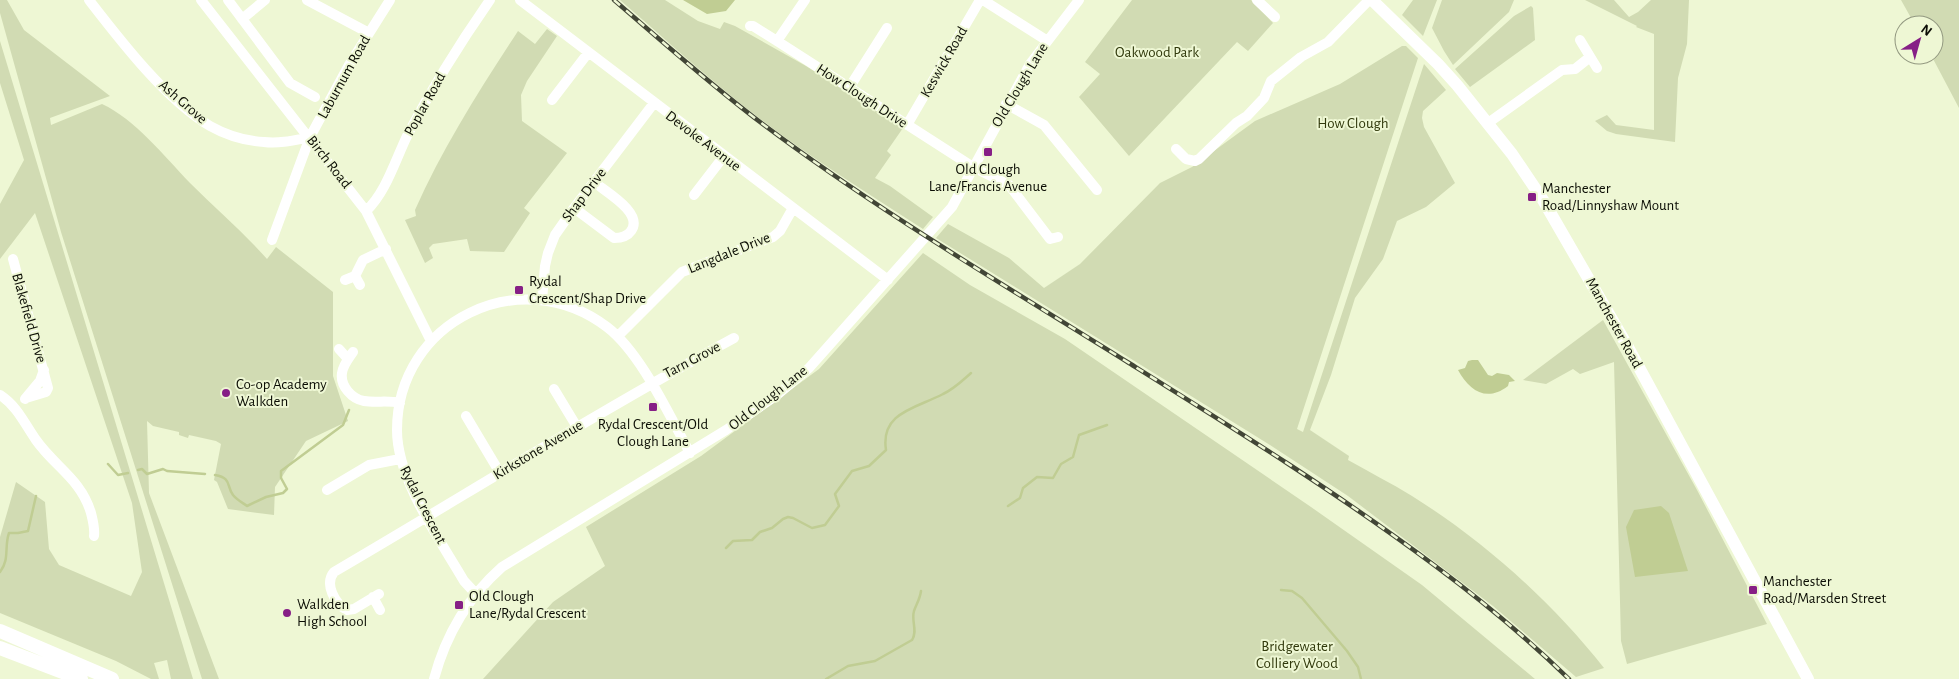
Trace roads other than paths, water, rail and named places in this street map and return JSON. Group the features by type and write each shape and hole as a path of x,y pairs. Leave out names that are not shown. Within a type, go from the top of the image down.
{"highway":[{"path":"0,631 112,679"},
{"path":"0,648 81,679"}],"main road":[{"name":"Manchester Road","path":"1370,0 1435,61 1488,123 1532,182 1628,346 1808,679"}],"street":[{"name":"Ash Grove","path":"89,0 114,32 153,75 190,111 211,126 243,138 263,142 283,142 310,138"},
{"name":"Birch Road","path":"201,0 366,211 431,341"},
{"path":"228,0 290,82 303,95 315,97"},
{"path":"242,19 264,0"},
{"path":"307,0 369,33"},
{"name":"Laburnum Road","path":"272,240 310,138 349,65 390,0"},
{"name":"Poplar Road","path":"366,211 378,199 408,134 442,74 490,0"},
{"name":"Devoke Avenue","path":"520,0 654,104 888,280"},
{"path":"777,41 805,0"},
{"path":"982,0 1046,40"},
{"name":"Keswick Road","path":"907,125 982,0"},
{"name":"Old Clough Lane","path":"434,679 449,634 476,594 492,577 516,558 582,520 690,453 777,395 802,373 952,207 1006,104 1030,64 1046,40 1079,0"},
{"path":"1257,0 1275,17"},
{"path":"1177,155 1190,161 1199,159 1258,104 1266,95 1271,81 1296,61 1328,42 1370,0"},
{"name":"How Clough Drive","path":"750,26 754,26 973,167 1009,185 1050,240 1058,237"},
{"path":"849,88 887,28"},
{"path":"1580,40 1597,68"},
{"path":"552,100 588,53"},
{"path":"1488,123 1562,70 1576,68 1590,58"},
{"name":"Shap Drive","path":"542,300 548,252 555,235 654,104"},
{"path":"1006,104 1044,125 1097,190"},
{"path":"694,195 724,156"},
{"path":"574,208 614,238 620,238 631,232 634,220 629,210 594,182"},
{"name":"Langdale Drive","path":"618,336 682,272 773,237 780,231 793,208"},
{"path":"345,280 358,280 363,260 386,249"},
{"name":"Blakefield Drive","path":"11,265 44,370 40,381 26,398 15,407"},
{"name":"Rydal Crescent","path":"476,594 464,581 409,484 400,459 397,430 400,403 409,373 431,341 452,323 475,311 516,300 542,300 573,307 596,319 618,336 637,360 690,453"},
{"name":"Tarn Grove","path":"650,383 734,338"},
{"path":"340,349 351,356 343,368 342,379 344,386 353,396 362,401 391,401 400,403"},
{"name":"Kirkstone Avenue","path":"380,610 376,596 354,609 347,610 340,606 329,586 330,578 334,572 650,383"},
{"path":"554,389 577,427"},
{"path":"0,395 15,407 36,441 69,474 84,494 95,528 94,536"},
{"path":"466,416 500,473"},
{"path":"327,490 369,465 400,459"}],"waterway":[{"path":"726,548 733,541 752,540 760,532 772,528 788,517 812,528 825,525 839,506 835,494 852,471 869,466 886,450 886,437 889,427 895,419 902,413 947,392 971,373"},
{"path":"215,475 224,478 228,482 233,495 247,506 266,497 283,493 287,489 281,478 281,471 343,425 349,410"},
{"path":"1008,506 1020,498 1023,488 1037,477 1053,478 1061,464 1073,457 1079,435 1107,425"},
{"path":"108,464 118,475 128,473"},
{"path":"138,470 142,469 147,474 163,469 167,471 205,474"},
{"path":"0,572 6,558 9,533 28,531 36,496"},
{"path":"1281,590 1292,591 1302,598 1347,651 1358,667 1361,679"},
{"path":"826,679 848,666 875,661 912,640 914,637 913,615 921,591"}],"railway":[{"path":"614,0 726,95 808,157 944,248 1245,436 1360,512 1469,592 1520,634 1569,679"}],"place":[{"name":"Old Clough Lane/Francis Avenue","path":"988,152"},
{"name":"Manchester Road/Linnyshaw Mount","path":"1532,197"},
{"name":"Rydal Crescent/Shap Drive","path":"519,290"},
{"name":"Co-op Academy Walkden","path":"226,393"},
{"name":"Rydal Crescent/Old Clough Lane","path":"653,407"},
{"name":"Manchester Road/Marsden Street","path":"1753,590"},
{"name":"Old Clough Lane/Rydal Crescent","path":"459,605"},
{"name":"Walkden High School","path":"287,613"}],"park label":[{"name":"Oakwood Park","path":"1157,52"},
{"name":"How Clough","path":"1353,123"},
{"name":"Bridgewater Colliery Wood","path":"1297,654"}]}
